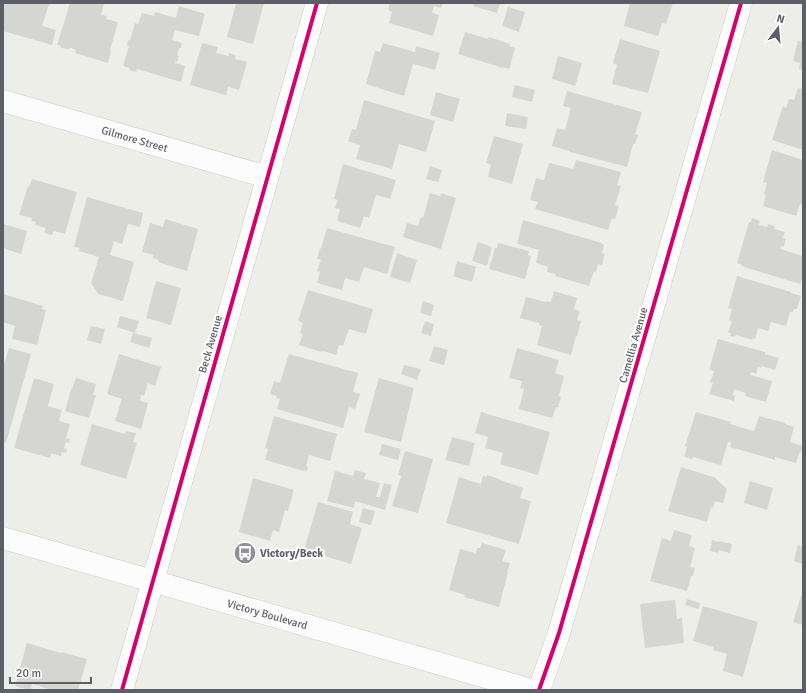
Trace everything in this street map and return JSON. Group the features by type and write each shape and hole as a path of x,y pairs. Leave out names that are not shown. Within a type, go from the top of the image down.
{"street":[{"name":"Beck Avenue","path":"122,690 317,3"},
{"name":"Camellia Avenue","path":"539,690 559,633 741,3"},
{"name":"Gilmore Street","path":"3,101 267,176"},
{"name":"Victory Boulevard","path":"3,538 531,690"}],"building":[{"path":"3,3 49,4 42,26 56,30 52,45 3,31"},
{"path":"70,3 104,3 101,15 107,16 106,19 118,22 108,63 75,53 76,50 71,48 61,48 60,45 57,45"},
{"path":"236,3 264,3 253,44 227,37"},
{"path":"390,3 443,3 441,8 434,6 432,13 439,15 433,36 389,23 392,12 388,10"},
{"path":"474,3 500,3 497,13 473,6"},
{"path":"630,3 673,3 666,24 662,23 658,36 624,26"},
{"path":"179,6 205,14 199,36 175,30 172,40 182,43 177,55 179,56 177,62 176,61 175,63 185,66 181,82 137,69 136,72 123,66 129,46 127,46 128,40 130,40 135,23 138,24 142,13 154,16 155,12 176,18"},
{"path":"508,7 525,12 519,32 502,26"},
{"path":"465,32 488,39 489,37 510,44 509,46 515,48 509,69 458,54"},
{"path":"620,39 660,51 648,93 612,84 617,65 613,63"},
{"path":"803,39 803,71 799,69 800,63 793,61 798,41 802,42"},
{"path":"202,43 218,47 216,53 229,56 229,53 236,55 235,59 247,62 239,90 228,87 226,95 190,85"},
{"path":"383,43 415,52 416,46 440,53 435,70 413,64 404,96 366,84 375,51 380,52"},
{"path":"558,56 582,63 575,86 552,79"},
{"path":"515,85 535,90 532,102 512,97"},
{"path":"798,88 803,90 803,150 772,140 783,106 786,108 789,99 794,100"},
{"path":"567,91 642,112 635,134 638,135 635,144 633,144 627,167 552,146 557,128 565,130 571,108 563,106"},
{"path":"436,92 460,99 453,122 430,115"},
{"path":"364,100 435,121 426,152 399,144 392,169 356,159 360,145 348,141 352,129 356,130"},
{"path":"507,113 528,117 526,129 505,126"},
{"path":"494,136 523,144 512,184 488,177 491,165 486,163"},
{"path":"772,150 803,160 803,205 800,204 796,216 763,206 767,183 763,182"},
{"path":"576,160 621,172 617,185 621,186 615,205 619,206 615,219 612,218 608,230 535,209 538,202 530,200 536,178 544,180 549,163 573,169"},
{"path":"343,164 396,180 390,199 376,195 369,218 364,216 360,228 337,221 340,209 335,208 338,200 334,199"},
{"path":"430,166 442,170 438,182 426,179"},
{"path":"32,179 77,192 65,234 54,231 52,235 44,233 46,228 35,225 36,222 31,221 32,218 19,215 28,186 29,187"},
{"path":"430,193 440,196 441,193 456,198 441,249 403,237 407,223 418,226 421,217 423,218"},
{"path":"87,197 143,213 140,227 128,224 122,244 114,241 110,255 134,262 123,301 98,294 91,283 99,257 79,251 80,248 74,247"},
{"path":"752,218 760,221 759,225 767,227 768,224 775,226 774,229 785,232 783,238 786,239 784,246 781,246 780,249 803,256 803,280 801,280 800,284 741,266 742,265 737,263 749,222 751,222"},
{"path":"165,219 198,229 187,271 158,262 159,260 153,258 153,255 142,252 150,223 163,227"},
{"path":"523,220 602,243 601,244 604,245 602,253 605,254 602,265 598,264 589,286 555,276 556,274 547,272 548,267 536,263 539,250 517,244"},
{"path":"3,224 27,231 21,254 3,248"},
{"path":"327,228 395,247 387,274 364,267 359,282 345,278 342,290 317,283 320,272 317,271 321,260 317,259"},
{"path":"478,242 492,247 487,266 472,261"},
{"path":"498,243 529,251 528,255 531,256 525,279 489,269"},
{"path":"397,253 417,260 410,283 390,277"},
{"path":"457,261 476,267 472,282 453,276"},
{"path":"737,276 801,296 797,309 790,312 786,326 771,322 768,331 758,328 755,339 753,338 752,340 736,335 735,337 730,336 731,333 728,333 732,321 729,320 732,309 728,308"},
{"path":"156,281 181,288 171,325 146,318"},
{"path":"308,290 373,309 366,334 349,329 343,346 339,345 336,355 299,345 303,334 300,333 303,323 298,321"},
{"path":"554,291 577,298 574,309 580,311 577,320 581,321 571,355 537,345 542,326 539,325 539,323 520,318 526,297 551,302"},
{"path":"3,294 43,306 42,309 46,310 37,345 12,339 15,326 3,322"},
{"path":"423,301 434,305 431,316 420,313"},
{"path":"120,316 139,321 135,333 117,327"},
{"path":"425,321 434,324 431,336 421,333"},
{"path":"91,326 105,329 101,344 87,340"},
{"path":"133,333 152,338 149,348 130,342"},
{"path":"718,339 765,352 765,354 779,358 775,370 762,366 761,368 758,367 756,374 751,372 750,375 772,381 766,402 745,396 746,393 734,389 734,401 709,394 713,383 710,382 714,371 709,370"},
{"path":"434,346 448,350 444,365 429,361"},
{"path":"9,348 31,354 6,443 3,442 3,368"},
{"path":"517,348 559,360 555,373 564,376 559,396 561,397 552,418 519,409 524,389 520,388 522,381 509,378"},
{"path":"119,354 161,367 155,386 148,383 144,396 141,395 140,401 148,403 141,429 115,421 122,399 107,394"},
{"path":"289,354 358,373 353,392 360,394 355,409 349,407 343,428 277,409 280,399 276,398 277,396 270,394 274,381 280,383"},
{"path":"404,365 421,369 417,380 401,374"},
{"path":"34,378 54,384 48,406 62,410 59,421 70,424 66,438 70,439 69,443 66,442 64,448 67,449 66,453 62,452 61,456 51,453 50,458 14,448"},
{"path":"76,378 96,384 93,395 96,395 89,418 65,411 71,389"},
{"path":"379,378 414,388 401,442 364,432"},
{"path":"481,412 550,432 538,475 500,464 503,453 485,448 488,437 475,433"},
{"path":"696,412 731,422 730,424 754,431 759,416 785,423 794,427 790,442 803,446 801,452 800,451 796,463 775,457 775,460 730,447 731,443 728,442 721,465 693,457 692,459 684,457 687,447 685,446"},
{"path":"274,416 337,434 330,461 309,455 306,466 308,467 307,471 304,471 265,460 268,449 265,448"},
{"path":"92,424 125,434 126,431 136,433 133,442 137,443 126,479 80,465"},
{"path":"452,437 475,443 469,466 445,460"},
{"path":"382,444 401,449 398,460 379,455"},
{"path":"405,451 433,459 418,513 392,506 401,476 398,475"},
{"path":"681,467 716,478 727,489 723,503 715,501 713,508 711,507 707,522 668,511"},
{"path":"355,470 366,473 364,479 380,483 376,497 380,497 384,483 392,485 385,510 355,501 354,508 327,501 335,471 353,476"},
{"path":"487,475 523,488 520,498 531,501 519,544 446,523 459,477 481,484 483,476 487,477"},
{"path":"253,478 294,490 288,511 285,510 279,532 273,530 270,541 239,532"},
{"path":"750,481 773,488 767,510 744,503"},
{"path":"318,502 353,512 350,524 362,528 351,564 304,550"},
{"path":"363,508 375,511 371,525 359,522"},
{"path":"674,530 692,535 689,546 695,548 690,567 695,568 687,591 650,581 662,538 671,541"},
{"path":"712,540 732,544 730,553 719,550 718,553 710,551"},
{"path":"482,543 506,550 502,561 510,563 499,607 464,597 465,595 449,590 460,549 476,553 477,548 480,548"},
{"path":"798,545 803,547 803,564 794,561"},
{"path":"801,596 803,596 803,625 793,622"},
{"path":"687,599 700,603 699,609 685,605"},
{"path":"675,600 677,619 682,618 684,643 645,648 640,604"},
{"path":"703,606 758,622 743,677 723,671 727,654 713,650 714,647 693,641"},
{"path":"27,643 87,659 78,690 52,690 32,684 31,690 29,690 15,686"}],"cycle path":[{"path":"122,690 317,3"},
{"path":"539,690 559,633 741,3"}],"place":[{"name":"Victory/Beck","path":"245,553"}]}
